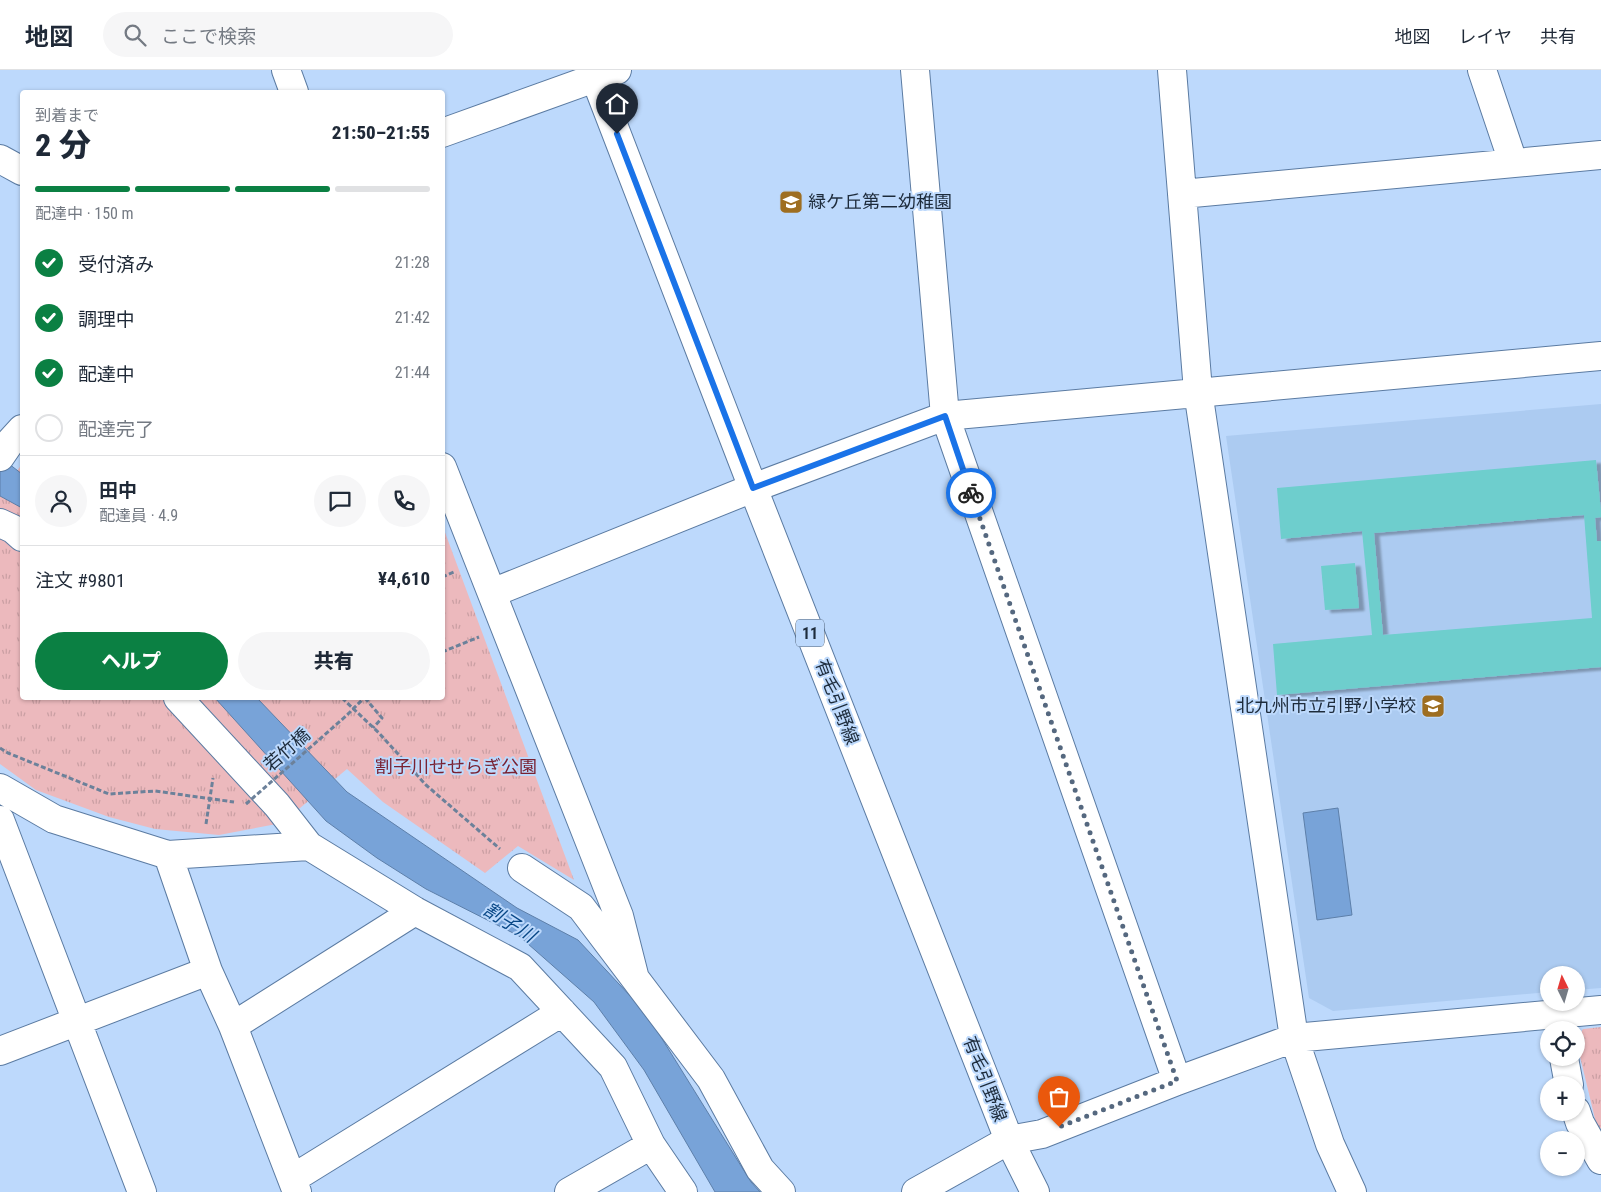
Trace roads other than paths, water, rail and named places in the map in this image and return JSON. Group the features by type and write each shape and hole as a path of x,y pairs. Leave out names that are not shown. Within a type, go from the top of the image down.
{"street":[{"path":"286,70 293,90"},
{"path":"915,70 945,416 1177,1081"},
{"path":"1172,70 1198,392 1294,1038 1330,1144 1352,1192"},
{"path":"1482,70 1513,162"},
{"path":"445,132 602,73"},
{"name":"有毛引野線","path":"602,73 753,488 1009,1140 1035,1192"},
{"path":"1182,194 1601,154"},
{"path":"0,159 20,170"},
{"path":"492,593 753,488 945,416 1601,356"},
{"path":"445,475 619,916 634,975"},
{"path":"0,523 13,529 20,535"},
{"path":"180,700 277,805 310,846 416,911 520,967 613,1067 651,1144 683,1192"},
{"path":"2,802 168,855 310,846"},
{"path":"2,802 76,1021 142,1192"},
{"path":"168,855 208,971 233,1026 295,1186 562,1012"},
{"path":"522,868 582,907 710,1079 760,1168 781,1192"},
{"path":"233,1026 416,911"},
{"path":"0,1051 208,971"},
{"path":"1562,1021 1601,1010"},
{"path":"916,1192 1009,1140 1042,1134 1294,1038 1540,1023"},
{"path":"1579,1121 1601,1160"},
{"path":"569,1192 651,1144"}],"water":[{"path":"0,457 20,472 20,507 0,496"},
{"name":"割子川","path":"217,700 259,700 347,792 517,908 578,940 646,1013 751,1182 760,1192 715,1192 644,1070 594,1002 519,936 426,889 377,858 326,821"},
{"path":"1338,808 1352,915 1317,920 1303,813"}],"place":[{"name":"緑ケ丘第二幼稚園","path":"791,202"},
{"name":"北九州市立引野小学校","path":"1433,706"}],"park label":[{"name":"割子川せせらぎ公園","path":"456,767"}]}
